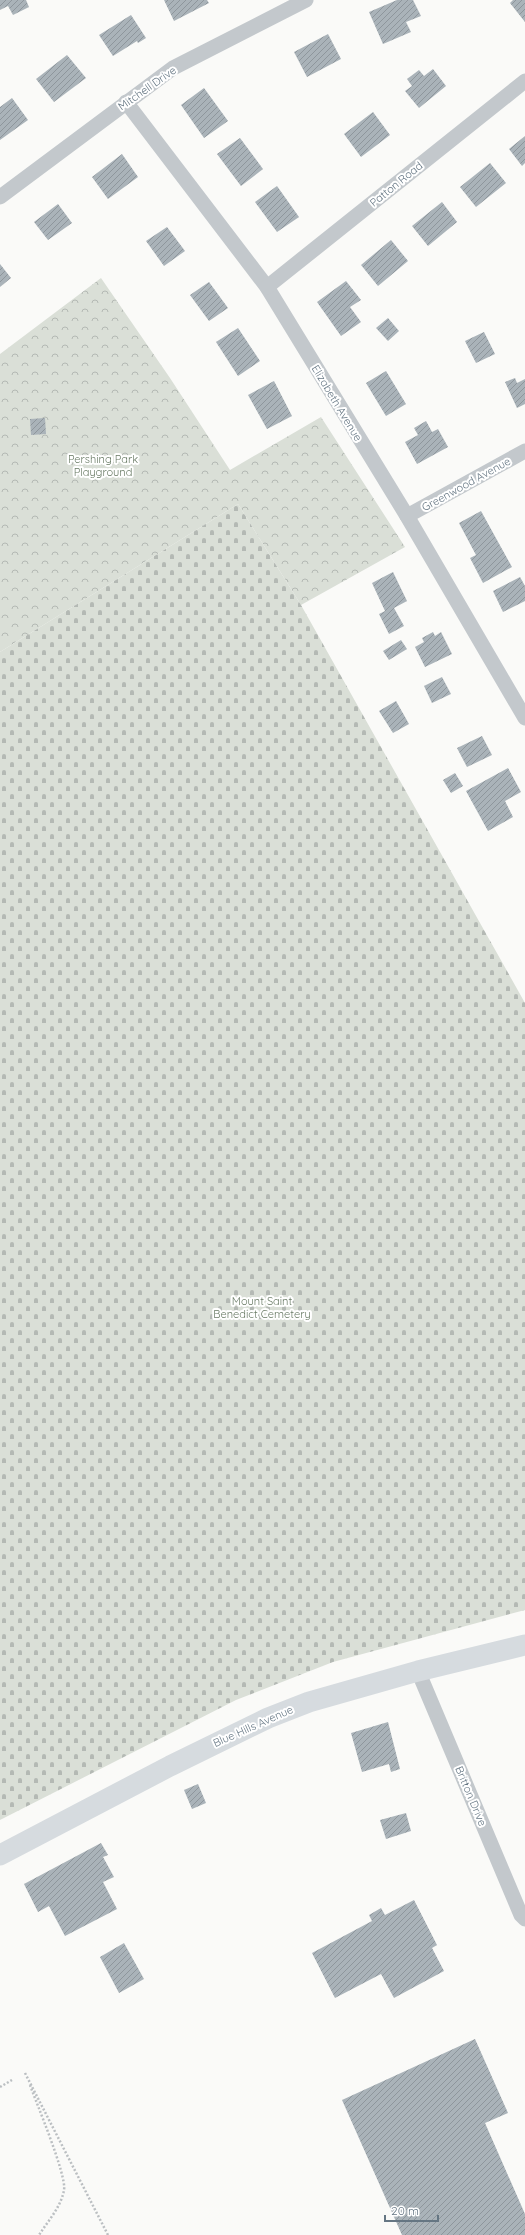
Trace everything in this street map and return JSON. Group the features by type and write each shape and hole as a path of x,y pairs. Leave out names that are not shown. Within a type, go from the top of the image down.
{"main road":[{"name":"Blue Hills Avenue","path":"0,1855 199,1751 268,1718 309,1702 418,1671 525,1645"}],"street":[{"name":"Mitchell Drive","path":"0,197 173,68 306,0"},
{"name":"Patton Road","path":"267,287 525,81"},
{"name":"Elizabeth Avenue","path":"126,102 267,287 407,516 525,718"},
{"name":"Greenwood Avenue","path":"407,516 525,451"},
{"name":"Britton Drive","path":"418,1671 521,1915 525,1919"}],"path":[{"path":"38,2235 56,2209 65,2188 57,2157 25,2073 108,2235"},
{"path":"0,2087 12,2080"}],"green space":[{"name":"Pershing Park Playground","path":"101,278 170,378 230,470 321,417 405,547 301,605 238,504 0,652 0,354"},
{"name":"Mount Saint Benedict Cemetery","path":"238,504 301,605 525,1003 525,1610 333,1662 236,1700 0,1820 0,652"}],"building":[{"path":"0,0 26,0 29,7 13,15 8,6 0,10"},
{"path":"164,0 207,0 209,3 174,21"},
{"path":"397,0 413,0 421,16 406,22 411,32 383,44 369,12"},
{"path":"513,0 525,0 525,22 510,3"},
{"path":"131,15 146,38 138,43 137,41 113,56 99,35"},
{"path":"328,34 341,59 307,77 294,52"},
{"path":"67,55 86,78 54,102 36,79"},
{"path":"433,69 446,86 419,108 405,91 412,86 407,79 419,70 424,76"},
{"path":"204,88 228,121 204,138 181,105"},
{"path":"12,98 28,120 0,140 0,107"},
{"path":"373,112 390,135 361,157 344,134"},
{"path":"525,136 525,163 522,166 509,149"},
{"path":"240,138 263,169 241,186 217,154"},
{"path":"122,154 138,177 108,199 92,177"},
{"path":"490,163 506,183 476,207 460,187"},
{"path":"277,186 299,217 277,232 255,202"},
{"path":"442,202 457,222 428,246 412,226"},
{"path":"58,204 72,223 48,240 34,222"},
{"path":"167,227 185,251 164,266 146,241"},
{"path":"391,240 408,261 378,286 361,265"},
{"path":"0,264 11,278 0,287"},
{"path":"346,281 361,300 350,307 361,322 341,336 317,302"},
{"path":"209,282 228,308 209,321 190,295"},
{"path":"388,318 399,331 388,341 376,328"},
{"path":"238,328 260,361 238,376 216,342"},
{"path":"484,332 495,354 476,363 465,341"},
{"path":"386,371 406,404 386,416 366,383"},
{"path":"515,378 517,383 525,379 525,404 517,408 505,382"},
{"path":"274,381 292,416 267,429 248,395"},
{"path":"45,418 46,434 31,435 30,419"},
{"path":"426,421 432,432 438,429 448,447 417,464 405,442 418,435 414,428"},
{"path":"481,511 512,567 483,583 470,558 476,555 459,523"},
{"path":"393,572 407,601 394,608 404,626 389,634 379,614 385,611 372,583"},
{"path":"520,577 525,586 525,601 503,612 493,591"},
{"path":"433,632 435,636 441,632 452,654 425,667 415,647 424,642 422,638"},
{"path":"401,640 407,649 389,660 383,651"},
{"path":"442,677 451,694 432,703 424,686"},
{"path":"396,701 409,724 393,733 379,711"},
{"path":"482,736 492,755 467,767 457,748"},
{"path":"508,768 521,792 505,801 513,817 488,831 466,791"},
{"path":"455,773 463,786 451,793 443,780"},
{"path":"388,1722 400,1769 391,1772 389,1764 362,1772 351,1733"},
{"path":"198,1784 206,1803 192,1809 184,1790"},
{"path":"406,1813 411,1831 386,1839 380,1820"},
{"path":"101,1843 108,1855 103,1857 114,1877 103,1882 117,1909 65,1936 49,1906 38,1912 24,1884"},
{"path":"414,1900 437,1945 432,1948 444,1971 394,1998 381,1974 335,1998 312,1953 372,1921 369,1915 381,1908 385,1915"},
{"path":"124,1943 144,1979 119,1993 100,1957"},
{"path":"475,2039 508,2113 485,2123 525,2214 525,2235 402,2235 342,2100"}]}
